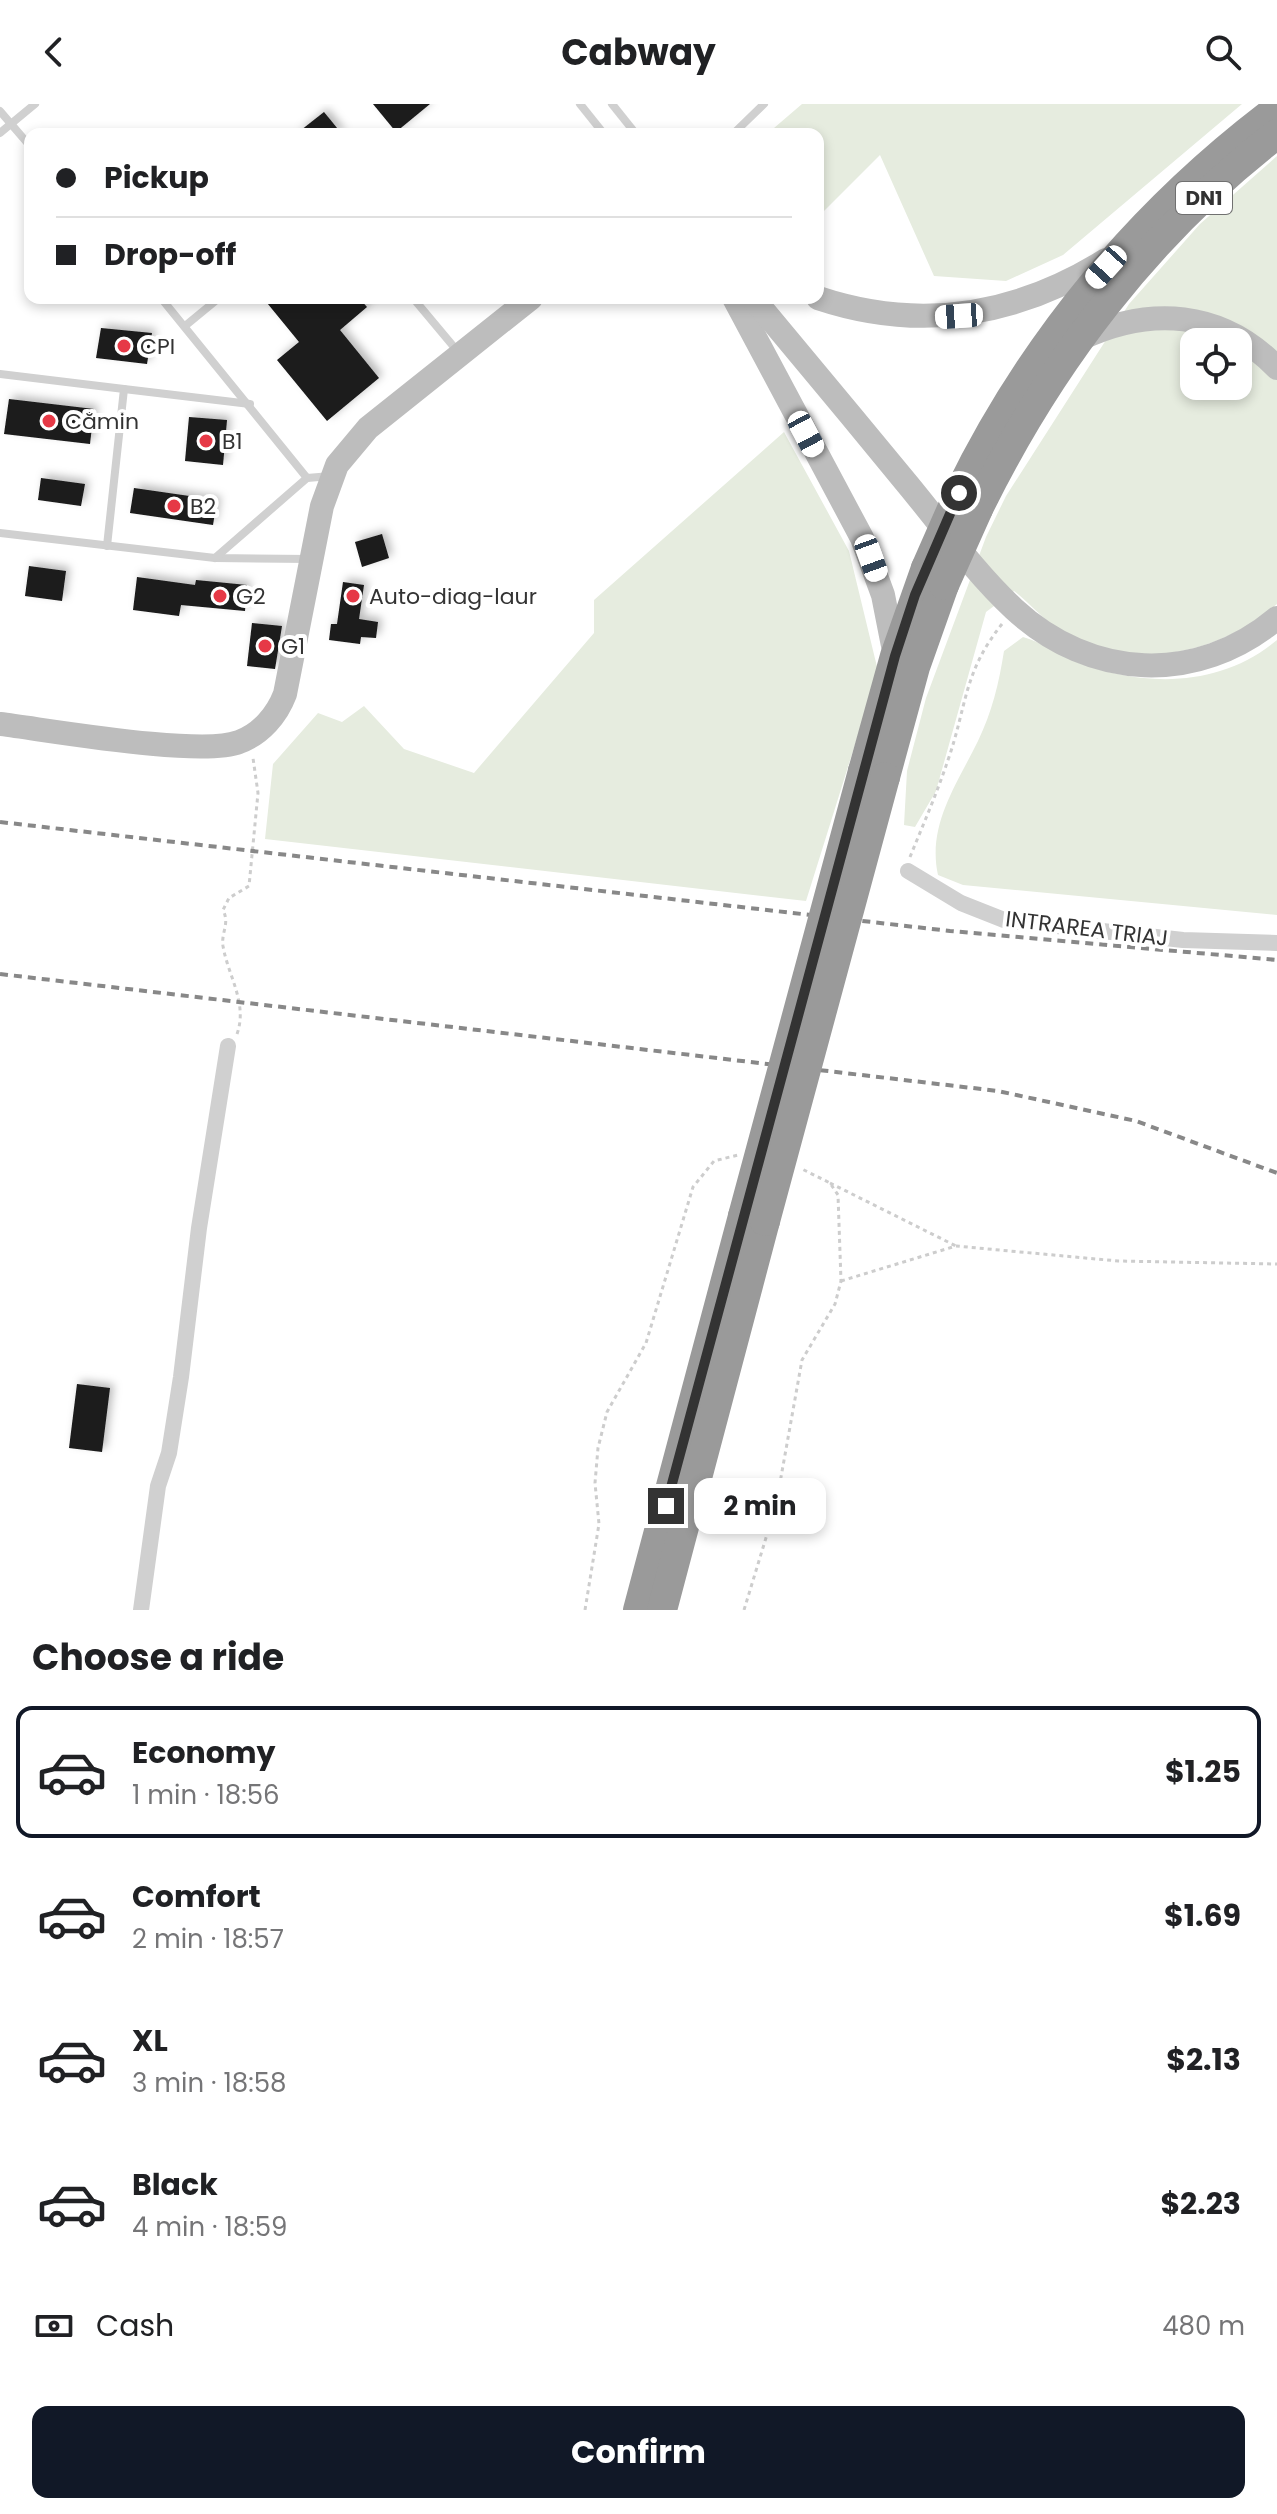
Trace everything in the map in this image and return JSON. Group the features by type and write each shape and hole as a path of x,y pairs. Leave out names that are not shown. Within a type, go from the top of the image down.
{"highway":[{"name":"DN1","path":"968,501 1078,340 1128,260 1206,167 1277,109"},
{"name":"DN1","path":"638,1610 754,1219 874,774 895,656 935,576 1017,387 1072,309 1277,134"},
{"name":"DN1","path":"874,774 915,667 935,576"},
{"name":"DN1","path":"662,1610 754,1219"}],"main road":[{"path":"824,300 863,311 906,317 983,313 1128,260"},
{"path":"0,724 204,747 246,739 275,714 285,694 311,559 319,477 356,440 523,304"},
{"path":"737,304 871,558 883,595 895,656"},
{"path":"758,304 1014,609 1045,633 1077,651 1114,663 1151,668 1209,657 1248,640 1277,618"},
{"path":"1078,340 1138,318 1174,317 1211,326 1238,339 1277,368"}],"street":[{"name":"INTRAREA TRIAJ","path":"908,871 961,903 1004,920 1183,940 1277,943"},
{"path":"141,1610 158,1486 169,1453 181,1377 197,1242 228,1046"}],"lane":[{"path":"0,133 35,104"},
{"path":"580,104 599,128"},
{"path":"612,104 631,128"},
{"path":"739,128 764,104"},
{"path":"0,111 24,139"},
{"path":"166,304 250,404 319,477 215,558"},
{"path":"185,326 212,304"},
{"path":"418,304 460,354"},
{"path":"0,374 250,404"},
{"path":"107,546 124,389"},
{"path":"0,533 215,558 311,559"}],"path":[{"path":"908,871 949,758 964,693 983,649 1014,609"},
{"path":"228,1046 236,1036 241,1020 223,950 228,922 223,910 229,898 249,886 258,793 254,759 246,739"},
{"path":"585,1610 599,1524 595,1483 598,1448 607,1412 646,1343 693,1187 714,1161 741,1155"},
{"path":"795,1167 956,1246 1118,1261 1277,1264"},
{"path":"744,1610 776,1505 802,1360 835,1304 841,1281 840,1206 830,1183"},
{"path":"841,1281 956,1246"}],"shaded area":[{"path":"802,104 1242,104 1063,255 1006,281 934,276 880,155 824,211 824,128 774,128"},
{"path":"1277,156 1277,604 1254,622 1228,636 1201,646 1145,654 1116,652 1088,644 1061,631 1014,591 986,612 936,791 915,827 904,825 907,771 926,698 986,537 1006,496 1129,304 1200,224"},
{"path":"784,432 849,551 878,671 806,901 265,839 273,764 318,713 342,722 364,706 404,749 474,773 594,633 594,600"},
{"path":"1023,637 1104,671 1156,679 1207,675 1255,656 1277,640 1277,915 963,885 938,875 937,839 946,805 987,719 1004,651"}],"building":[{"path":"373,104 430,104 401,128 393,128"},
{"path":"324,112 337,128 304,128"},
{"path":"268,304 364,304 367,307 340,330 379,378 327,421 277,360 299,342"},
{"name":"CPI","path":"101,328 152,333 147,364 96,358"},
{"name":"Cămin","path":"9,399 94,409 90,444 4,434"},
{"name":"B1","path":"189,417 227,420 223,465 185,461"},
{"path":"41,478 85,484 81,506 38,500"},
{"name":"B2","path":"134,488 217,500 213,525 130,513"},
{"path":"382,534 389,558 362,567 355,542"},
{"path":"29,566 66,571 62,601 25,596"},
{"path":"137,577 195,585 196,580 247,585 245,611 181,605 179,616 133,610"},
{"path":"343,582 364,585 359,619 378,622 376,638 361,637 360,644 329,640 331,624 337,624"},
{"name":"G1","path":"252,623 282,626 275,669 247,666"},
{"path":"77,1384 110,1388 102,1452 69,1448"}],"railway":[{"path":"0,822 950,931 1277,960"},
{"path":"0,974 998,1091 1136,1121 1277,1173"}],"place":[{"name":"CPI","path":"124,346"},
{"name":"Cămin","path":"49,421"},
{"name":"B1","path":"206,441"},
{"name":"B2","path":"174,506"},
{"name":"G2","path":"220,596"},
{"name":"Auto-diag-laur","path":"353,596"},
{"name":"G1","path":"265,646"}],"route":[{"path":"666,1506 895,656 915,595 959,493"}]}
